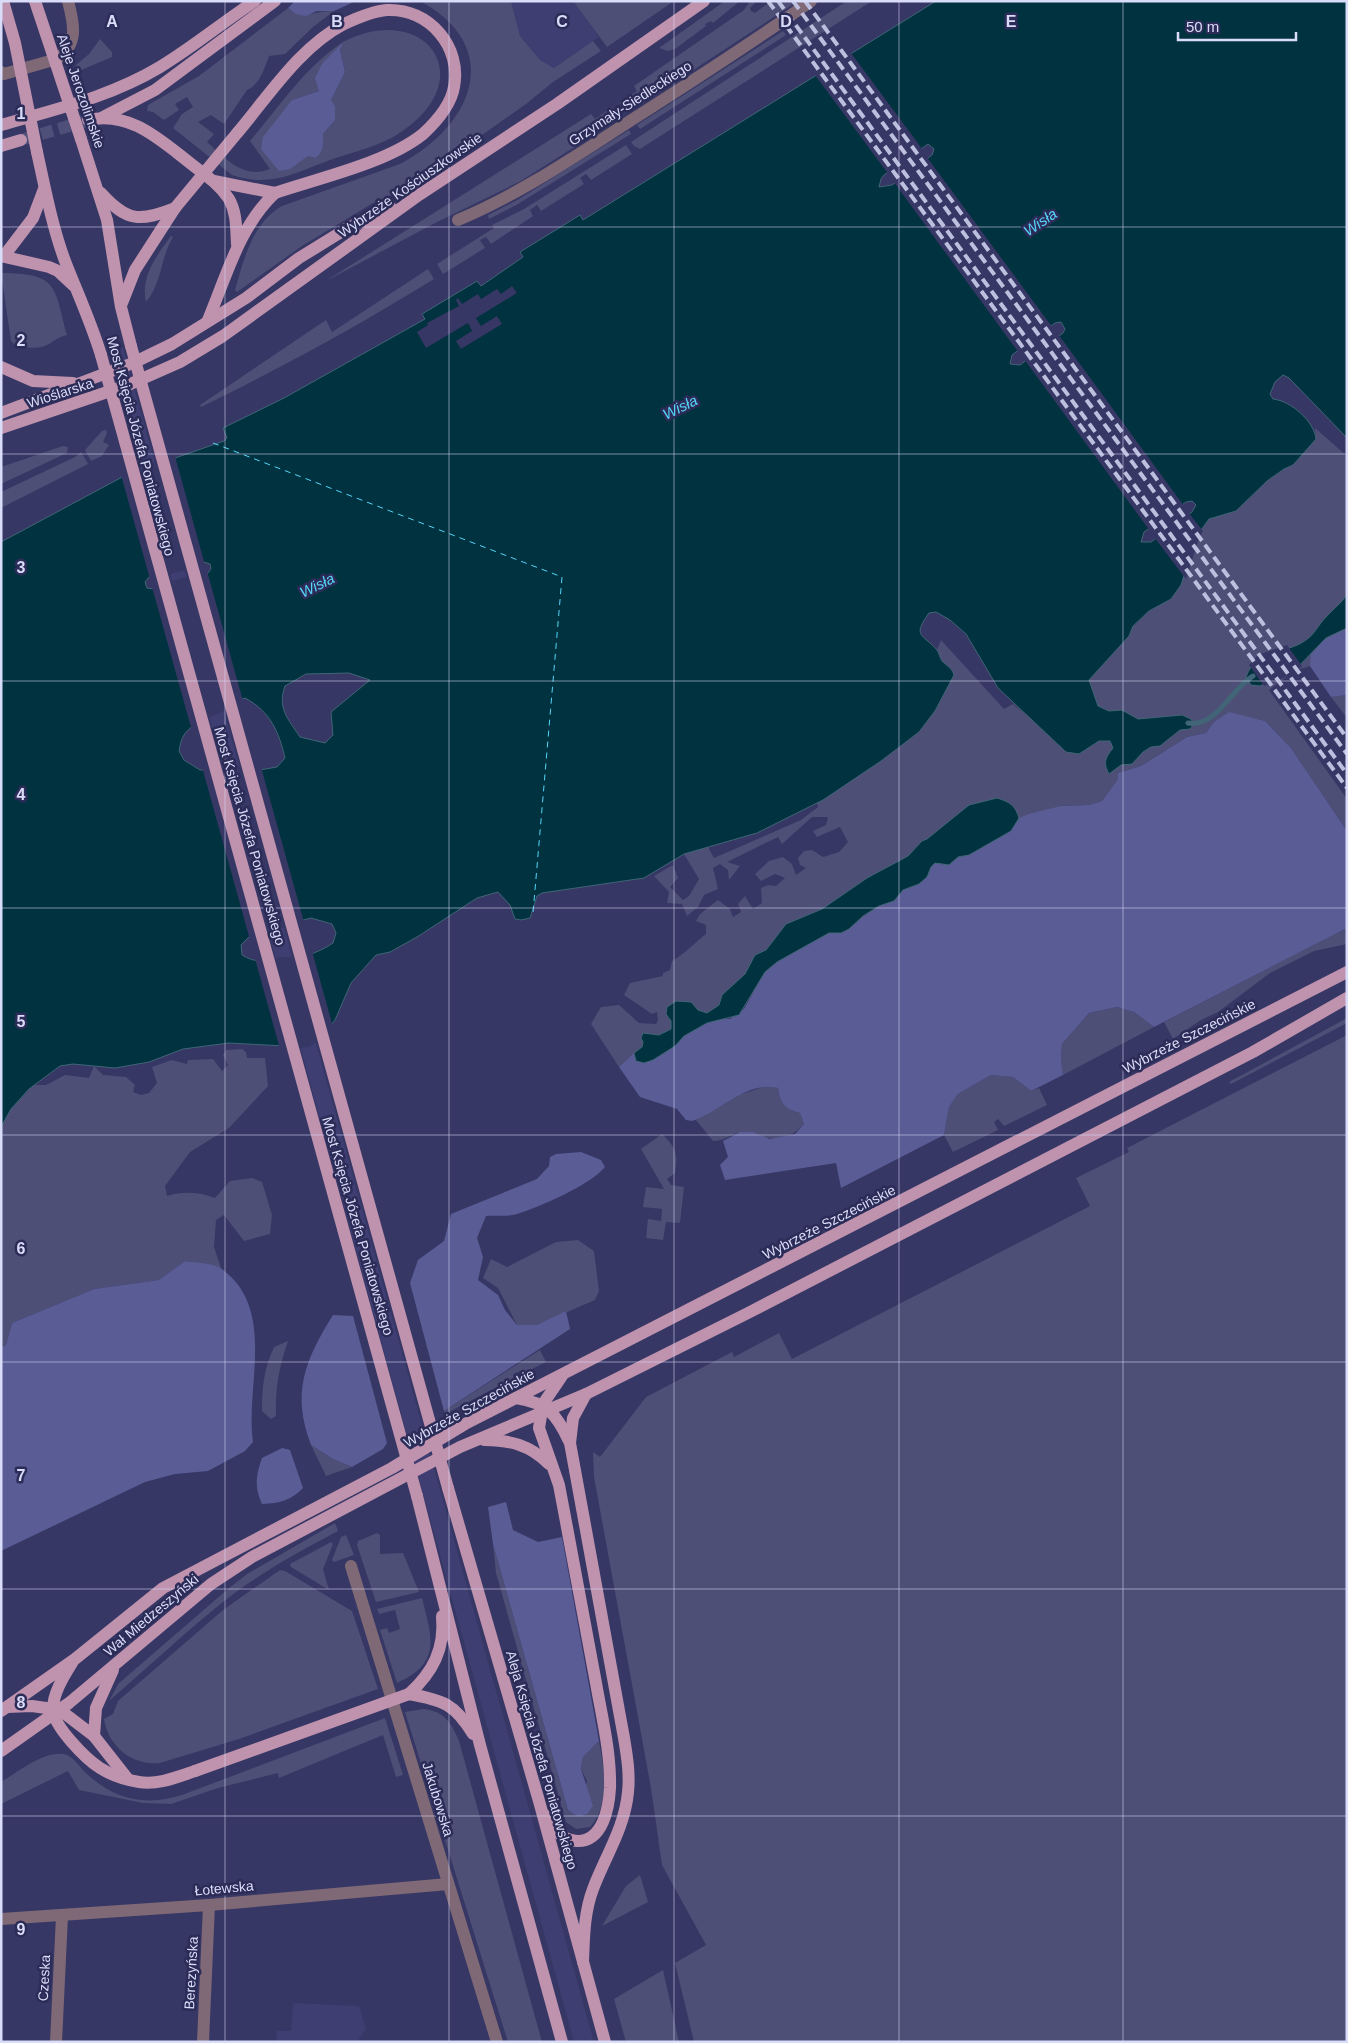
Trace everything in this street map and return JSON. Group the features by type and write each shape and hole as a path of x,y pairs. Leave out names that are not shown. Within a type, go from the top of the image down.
{"main road":[{"path":"3,1 15,43 44,187 34,218 2,256 39,264 58,271 79,290"},
{"name":"Aleje Jerozolimskie","path":"35,1 100,191"},
{"path":"1,125 84,102 131,82 159,67 255,1"},
{"path":"88,120 103,117 155,90 275,1"},
{"name":"Wybrzeże Kościuszkowskie","path":"128,386 180,362 224,336 420,195 557,104 704,1"},
{"path":"121,307 135,270 175,208 310,49 344,24 372,13 400,10 423,18 442,35 454,60 454,84 450,98 432,126 411,142 388,154 275,193 261,207 237,244 225,280 208,320"},
{"path":"103,117 124,121 146,129 214,181 230,201 234,213 237,244"},
{"path":"1,146 21,140"},
{"path":"214,181 275,193"},
{"name":"Most Księcia Józefa Poniatowskiego","path":"44,187 65,261 79,290 101,355 434,1562"},
{"path":"100,191 116,210 137,218 149,217 175,208"},
{"name":"Most Księcia Józefa Poniatowskiego","path":"100,191 112,241 121,307 131,346 448,1488"},
{"path":"1,413 50,396 76,383 155,352 184,337 208,320 246,298 299,258 346,229 420,195"},
{"path":"1,367 33,381 76,383"},
{"name":"Wioślarska","path":"1,428 128,386"},
{"name":"Wybrzeże Szczecińskie","path":"327,1502 392,1468 465,1424 1347,972"},
{"path":"478,1440 544,1409 586,1394 1253,1052 1347,998"},
{"path":"539,1801 555,1830 567,1840 582,1841 589,1839 600,1829 606,1812 610,1790 608,1751 559,1485 539,1428 544,1409 563,1374"},
{"path":"583,1962 584,1921 592,1892 620,1830 628,1793 628,1766 570,1443 573,1418 586,1394"},
{"path":"516,1398 544,1409 570,1443"},
{"path":"478,1440 515,1442 540,1455 552,1467"},
{"name":"Wał Miedzeszyński","path":"1,1751 25,1735 117,1664 211,1584 252,1557 460,1447 478,1440"},
{"name":"Aleja Księcia Józefa Poniatowskiego","path":"448,1488 539,1801 605,2042"},
{"name":"Wał Miedzeszyński","path":"4,1709 75,1659 133,1610 163,1588 327,1502"},
{"path":"75,1659 56,1692 56,1711 69,1737 86,1758 100,1768 128,1779 148,1782 171,1780 410,1694 429,1674 436,1662 442,1643 443,1627 434,1562"},
{"path":"434,1562 480,1745 562,2042"},
{"path":"97,1741 96,1708 117,1664"},
{"path":"410,1694 436,1699 458,1712 480,1745"},
{"path":"4,1709 56,1711 97,1741 128,1779"},
{"path":"25,1735 48,1730 69,1737"}],"street":[{"path":"1,72 4,74 57,59 65,54 74,36 74,24 68,1"},
{"name":"Grzymały-Siedleckiego","path":"458,220 537,181 761,36 811,1"},
{"name":"Jakubowska","path":"350,1566 497,2042"},
{"name":"Łotewska","path":"1,1919 209,1905 448,1884"},
{"name":"Berezyńska","path":"202,2042 209,1905"},
{"name":"Czeska","path":"56,2042 62,1916"}],"shaded area":[{"path":"295,1 356,1 334,11 317,11 306,16 296,14 288,8"},
{"path":"420,1 511,1 520,36 540,60 554,68 593,41 601,51 553,82 526,104 465,147 380,202 378,200 302,246 237,292 235,290 246,254 256,232 272,213 282,206 400,164 425,148 446,129 461,108 469,86 470,63 463,41 447,20"},
{"path":"511,1 573,1 599,37 554,68 540,60 520,36"},
{"path":"573,1 674,1 607,47"},
{"path":"725,1 740,1 713,23 711,21 705,24 706,26 675,49 668,51 659,48"},
{"path":"750,1 757,1 750,8 755,13 771,1 798,1 631,111 619,103 637,91 634,86 744,10"},
{"path":"847,1 872,1 640,149 631,142"},
{"path":"288,8 300,14 334,11 313,27 285,54 269,56 255,85 247,90 224,124 211,115 198,122 214,134 207,142 235,166 243,170 261,172 270,169 250,141 305,75 329,52 343,42 372,32 398,31 419,38 433,51 440,69 438,89 425,111 393,137 376,145 294,174 258,180 232,175 173,128 182,114 193,107 187,97 175,104 179,110 164,120 153,112 147,111 148,105 199,76","holes":["342,43 340,50 345,72 331,100 335,120 323,134 323,145 315,158 308,156 292,100 319,91"]},
{"path":"783,31 786,35 640,129 637,125"},
{"path":"100,39 112,52 112,57 79,71 76,65 89,54"},
{"path":"343,42 340,50 345,72 331,100 335,106 335,120 323,134 321,150 315,158 308,156 290,169 279,171 261,149 263,137 292,100 319,91 315,78 322,64"},
{"path":"612,107 622,117 519,182 437,222 324,282 591,114 595,119"},
{"path":"629,130 631,134 518,204 489,219 488,215 519,199"},
{"path":"626,145 632,154 591,180 586,174 580,178 584,184 541,211 537,205 530,210 533,216 491,244 486,237 480,240 485,248 443,274 437,264 494,228 492,225 524,209"},
{"path":"171,236 173,237 156,286 146,302 145,284 151,267"},
{"path":"428,269 434,279 319,346 201,407 200,405 326,320 332,332"},
{"path":"1,273 34,276 44,280 51,286 60,305 67,335 42,347 17,347 11,341"},
{"path":"123,348 594,2042 574,2042 109,352"},
{"path":"1315,428 1347,456 1347,640 1310,666 1294,671 1269,690 1347,799 1347,831 1291,748 1265,721 1229,713 1214,722 1206,733 1187,737 1141,766 1118,773 1118,779 1102,801 1089,805 1061,806 846,946 632,1055 619,1067 591,1024 601,1007 619,1005 639,1023 656,1024 658,1020 657,1012 652,1014 624,995 630,983 663,976 663,973 670,970 672,961 706,934 706,925 696,921 700,914 718,900 730,909 733,917 741,912 738,904 745,896 753,909 762,903 761,888 768,885 776,886 785,878 775,874 761,881 755,874 769,861 783,857 792,864 796,875 806,868 800,865 798,858 804,851 812,850 823,857 839,852 848,842 840,827 817,837 813,831 826,825 828,817 812,817 782,844 778,837 727,862 740,866 729,880 728,870 720,864 713,868 718,889 704,895 698,907 687,916 682,904 667,903 669,892 654,876 673,865 678,878 670,887 683,900 689,896 699,879 684,854 708,847 714,858 801,820 818,807 817,803 881,761 919,732 935,711 953,671 941,660 937,650 941,640 1004,709 1013,704 1033,720 1089,680 1129,636 1133,627 1149,611 1171,599 1181,585 1196,537 1209,519 1236,511 1267,481 1293,465 1316,439"},
{"path":"106,430 107,433 103,442 109,445 102,456 91,461 85,450 102,431"},
{"path":"63,446 68,447 67,453 1,484 1,467"},
{"path":"81,452 88,464 1,508 1,492 75,457"},
{"path":"1347,628 1347,695 1331,697 1310,666 1311,651 1326,638"},
{"path":"1347,695 1347,718 1331,697"},
{"path":"1229,712 1265,721 1291,748 1347,831 1347,928 1154,1027 1134,1012 1117,1007 1089,1013 1062,1044 1061,1060 1063,1075 1031,1091 1013,1077 991,1075 958,1094 949,1107 944,1135 841,1188 836,1163 725,1180 720,1165 728,1157 723,1141 740,1132 753,1132 770,1139 795,1134 804,1124 800,1113 784,1105 778,1088 755,1089 692,1121 686,1120 677,1109 640,1097 619,1067 634,1053 637,1061 644,1063 653,1060 675,1046 684,1036 707,1023 717,1019 730,1019 744,1009 765,972 777,962 829,933 841,933 849,929 879,906 894,901 903,890 919,884 927,877 935,863 949,865 958,857 969,855 1011,831 1019,818 1029,814 1061,806 1089,805 1102,801 1118,779 1118,773 1141,766 1187,737 1206,733 1214,722"},
{"path":"1347,928 1347,944 1314,951 1270,973 1218,1012 1201,1020 1173,1039 1164,1022"},
{"path":"1117,1007 1134,1012 1154,1027 1063,1075 1061,1060 1062,1044 1089,1013"},
{"path":"1347,1018 1347,1023 1231,1084 1229,1082"},
{"path":"1347,1035 1347,2042 694,2042 675,1963 706,1945 662,1865 651,1788 594,1477 593,1452 600,1457 646,1397 732,1352 734,1357 779,1333 792,1359 1090,1206 1076,1178 1129,1152 1127,1148"},
{"path":"242,1049 246,1052 247,1058 265,1058 268,1086 229,1128 190,1152 165,1186 167,1196 191,1193 215,1198 230,1181 252,1178 262,1182 272,1215 270,1234 244,1241 224,1215 216,1220 214,1247 221,1268 185,1261 159,1280 94,1289 12,1323 6,1345 1,1347 1,1127 11,1109 33,1085 46,1085 65,1075 89,1078 94,1066 103,1075 126,1077 135,1085 133,1092 141,1095 149,1093 157,1083 152,1067 172,1060 187,1064 188,1060 213,1059 222,1071 228,1065 223,1055 226,1050"},
{"path":"991,1075 1013,1077 1031,1091 1039,1088 1047,1105 1004,1126 998,1119 994,1122 998,1130 953,1152 944,1135 949,1107 958,1094"},
{"path":"768,1085 778,1088 780,1098 787,1108 800,1113 804,1124 789,1135 774,1139 750,1132 743,1132 713,1141 696,1120 739,1095"},
{"path":"662,1134 673,1147 676,1156 675,1173 667,1179 671,1185 684,1187 680,1223 666,1222 663,1240 646,1238 648,1219 661,1221 662,1209 643,1207 646,1187 664,1189 641,1149"},
{"path":"581,1152 601,1160 605,1167 577,1188 527,1211 506,1216 486,1216 477,1238 483,1257 478,1280 498,1295 505,1310 517,1325 537,1325 566,1311 570,1329 444,1411 410,1283 418,1260 444,1241 451,1214 537,1179 549,1166 550,1157 556,1154"},
{"path":"578,1240 594,1251 599,1291 595,1300 537,1325 517,1325 498,1288 483,1278 491,1259 507,1267 556,1242"},
{"path":"185,1261 209,1264 222,1269 239,1286 249,1305 254,1327 255,1350 253,1442 245,1451 208,1471 175,1474 145,1482 1,1551 1,1347 6,1345 12,1323 94,1289 159,1280"},
{"path":"333,1315 353,1316 387,1443 383,1449 352,1467 333,1459 311,1445 302,1409 304,1377 308,1362"},
{"path":"288,1341 278,1378 276,1416 271,1419 262,1411 266,1370 274,1347"},
{"path":"540,1350 546,1362 522,1374 520,1371 514,1374 516,1377 445,1414 444,1411"},
{"path":"311,1445 333,1459 352,1467 326,1476"},
{"path":"282,1448 290,1450 303,1488 294,1496 284,1500 262,1504 259,1498 257,1481 262,1458"},
{"path":"506,1502 513,1530 538,1542 562,1537 599,1741 583,1757 581,1769 593,1806 587,1814 578,1817 568,1810 493,1544 488,1507"},
{"path":"335,1523 338,1531 276,1565 232,1595 190,1629 109,1701 118,1684 229,1588 247,1574"},
{"path":"377,1533 380,1535 380,1554 403,1553 419,1592 376,1602 357,1545 358,1541"},
{"path":"346,1535 354,1555 334,1562 332,1560 341,1537"},
{"path":"331,1542 333,1544 323,1569 329,1590 291,1567 290,1564"},
{"path":"493,1544 568,1810 578,1817 587,1781 581,1769 583,1757 599,1741 604,1774 603,1797 597,1818 590,1827 576,1829 566,1822 496,1573"},
{"path":"280,1570 285,1571 352,1611 378,1689 239,1739 160,1763 150,1763 131,1758 116,1746 106,1729 104,1719 113,1714 118,1701 223,1610"},
{"path":"422,1598 429,1625 430,1648 427,1658 421,1667 397,1683 380,1630 387,1628 389,1633 400,1629 395,1610 379,1614 377,1609"},
{"path":"423,1709 442,1715 450,1723 459,1741 542,2042 508,2042 405,1712"},
{"path":"385,1718 403,1775 396,1777 383,1735 279,1778 278,1773 218,1788 171,1804 143,1803 79,1790 68,1771 1,1804 1,1782 31,1763 56,1754 67,1755 95,1781 117,1794 142,1800 168,1799"},
{"path":"640,1875 648,1902 602,1926 626,1886"},
{"path":"663,1970 679,2042 626,2042 614,1999"},
{"path":"293,2003 359,2006 366,2029 357,2042 276,2042 277,2031 291,2031"}],"water":[{"name":"Wisła","path":"936,1 1347,1 1347,438 1289,378 1283,375 1275,382 1270,394 1273,399 1287,404 1300,413 1311,425 1316,439 1293,465 1267,481 1236,511 1209,519 1196,537 1181,585 1171,599 1149,611 1133,626 1129,636 1089,680 1098,706 1109,711 1122,710 1138,719 1182,715 1191,719 1194,724 1190,729 1180,730 1160,746 1151,747 1143,752 1132,764 1121,765 1109,774 1106,764 1113,748 1110,741 1099,741 1079,754 1066,752 998,688 966,634 950,620 936,612 929,613 921,627 921,634 937,650 942,661 951,669 954,675 935,711 919,732 881,761 823,800 757,833 684,854 644,878 542,893 537,896 530,918 515,919 510,905 498,892 477,898 417,937 390,952 376,955 351,983 335,1020 324,1033 285,1046 229,1043 183,1049 149,1062 115,1068 73,1064 60,1066 29,1089 11,1109 1,1127 1,542 126,475 224,441 227,438 223,428 284,398 425,319 422,314 477,281 481,286 523,257 520,252 580,215 583,220","holes":["928,144 934,149 932,155 892,185 879,187 884,175","1061,322 1065,329 1063,333 1020,365 1010,364 1012,355 1055,323","1192,501 1196,505 1192,512 1151,542 1141,542 1144,532 1186,502","204,562 210,564 211,569 207,574 153,589 147,588 145,582 149,577","349,673 370,680 331,712 333,735 325,743 300,737 288,719 283,707 282,701 285,686 306,674","245,698 254,703 267,716 280,739 285,758 277,767 254,771 200,770 184,760 179,751 181,741 188,730 230,704","311,918 332,924 336,933 333,943 324,948 301,957 275,962 263,962 242,955 241,945 253,933"]},
{"path":"1347,594 1347,628 1326,638 1294,671 1260,686 1251,685 1246,677 1257,660 1264,655 1298,645 1306,640"},
{"path":"997,798 1005,801 1016,810 1019,818 1011,831 969,855 958,857 949,865 935,863 927,877 919,884 903,890 894,901 879,906 863,916 849,929 841,933 829,933 777,962 765,972 739,1015 707,1023 684,1036 675,1046 653,1060 644,1063 636,1061 634,1053 642,1047 643,1042 641,1038 643,1033 659,1035 671,1029 671,1021 666,1014 667,1007 676,1001 691,1002 698,1010 707,1013 719,1005 722,995 745,974 755,955 766,950 786,924 822,909 867,878 908,856 922,841 969,805"}],"pier":[{"path":"851,53 923,150 889,175 815,75"},
{"path":"926,156 1053,328 1019,353 893,181"},
{"path":"512,286 517,293 476,318 481,326 497,316 502,324 461,349 456,341 472,331 468,323 426,348 417,332 428,325 427,323 459,306 456,300 458,298 462,304 478,294 481,299 497,289 501,294"},
{"path":"1058,334 1184,506 1150,531 1024,359"},
{"path":"175,456 205,565 150,579 121,475"},
{"path":"1188,512 1203,531 1186,579 1154,537"},
{"path":"207,571 243,701 209,718 192,731 152,587"},
{"path":"1287,645 1302,666 1295,673 1264,686 1249,665 1258,655"},
{"path":"202,767 261,767 304,922 254,935 250,940"},
{"path":"312,951 333,1027 326,1035 309,1047 280,1049 255,959 299,956"}],"waterway":[{"path":"1188,723 1198,723 1207,720 1253,676"}],"ferry route":[{"path":"213,443 562,577 533,913"}],"tunnel":[{"path":"24,139 86,121"}],"railway":[{"path":"768,1 1347,788"},
{"path":"778,1 1347,774"},
{"path":"793,1 1347,754"},
{"path":"805,1 1347,738"}]}
